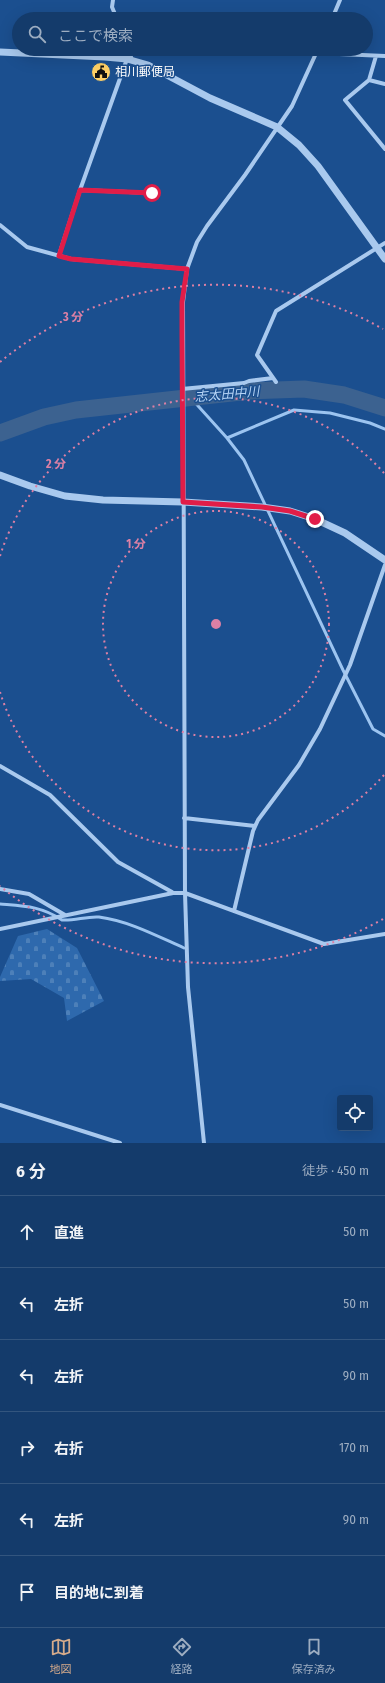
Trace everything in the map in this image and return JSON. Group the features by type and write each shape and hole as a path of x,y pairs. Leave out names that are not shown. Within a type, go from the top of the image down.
{"street":[{"path":"113,0 112,7 114,12"},
{"path":"335,12 340,0"},
{"path":"0,52 12,53"},
{"path":"64,56 129,60 148,65 210,98 277,127 299,145 318,166 385,259"},
{"path":"59,256 80,190 129,60 129,56"},
{"path":"204,1143 188,987 185,893 182,302 187,269 197,242 292,106 315,56"},
{"path":"373,56 385,56"},
{"path":"376,56 369,80 345,100 385,149"},
{"path":"369,80 385,84"},
{"path":"80,190 152,193"},
{"path":"0,224 27,247 71,259 187,269"},
{"path":"276,382 257,355 276,311 385,243"},
{"path":"182,391 273,378"},
{"path":"0,475 30,486 65,496 104,500 183,502 262,507 290,511 315,519 345,533 385,560"},
{"path":"234,911 255,826 299,765 320,729 350,665 385,565"},
{"path":"0,766 50,795 118,862 172,893"},
{"path":"184,818 255,826"},
{"path":"0,890 29,894 64,916"},
{"path":"0,929 172,893 185,893 324,944 385,934"},
{"path":"0,1105 120,1143"}],"green space":[{"path":"47,929 77,948 104,1001 67,1021 64,998 31,979 0,981 0,977 18,936"}],"waterway":[{"name":"志太田中川","path":"0,433 44,417 76,410 250,391 304,389 344,395 385,408"},
{"path":"190,397 227,438 244,460 343,670 373,729 385,736"},
{"path":"227,438 294,410 330,413 370,423 385,429"},
{"path":"0,904 39,909 62,920 94,917 110,919 143,930 184,948"}],"place":[{"name":"相川郵便局","path":"101,72"}],"route":[{"path":"152,193 80,190 59,256 71,259 187,269 182,302 183,502 262,507 290,511 315,519"}]}
